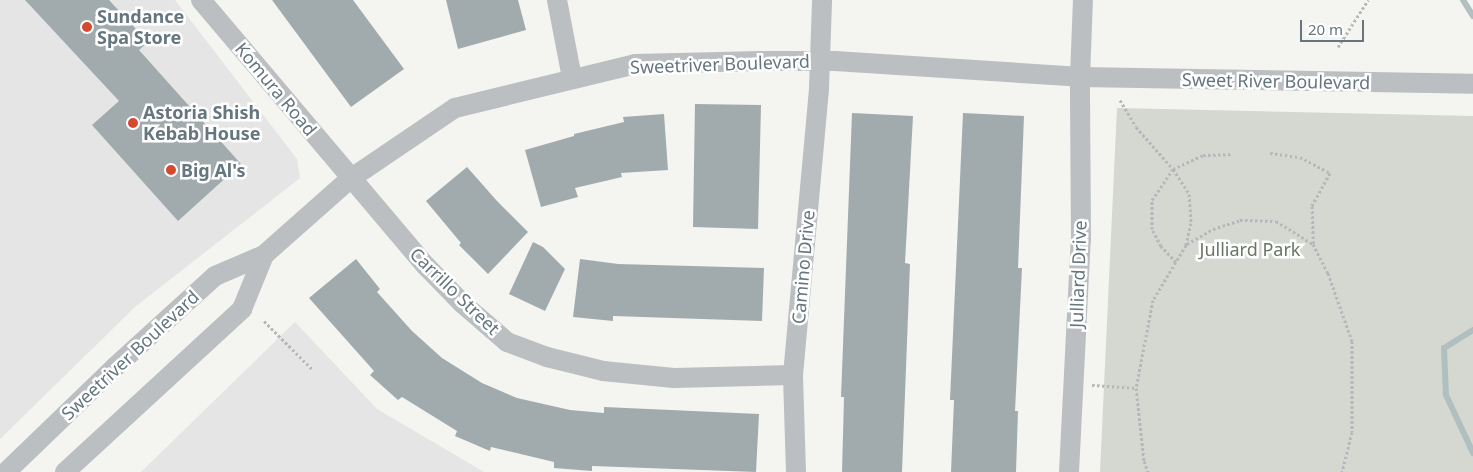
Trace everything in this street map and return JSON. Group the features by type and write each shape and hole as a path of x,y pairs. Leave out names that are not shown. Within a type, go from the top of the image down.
{"street":[{"name":"Komura Road","path":"201,0 350,179"},
{"path":"557,0 572,78"},
{"name":"Camino Drive","path":"796,472 793,375 821,62 822,0"},
{"name":"Julliard Drive","path":"1069,472 1081,239 1080,77 1083,0"},
{"name":"Sweetriver Boulevard","path":"6,472 115,367 215,276 264,255 350,179 376,159 455,108 635,64 821,62 1080,77"},
{"name":"Sweet River Boulevard","path":"1080,77 1473,84"},
{"name":"Carrillo Street","path":"350,179 426,266 463,304 507,342 547,357 603,371 674,378 793,375"},
{"name":"Sweetriver Boulevard","path":"65,472 242,309 264,255"}],"path":[{"path":"1338,47 1368,0"},
{"path":"1120,100 1136,128 1173,169 1189,194 1191,223 1186,245 1153,300 1136,388 1144,462 1148,472"},
{"path":"1270,153 1300,157 1330,173 1312,206 1313,244 1328,273 1352,341 1352,432 1342,472"},
{"path":"1176,262 1161,246 1152,229 1152,200 1173,169 1203,155 1233,154"},
{"path":"1186,245 1213,229 1240,220 1276,221 1313,244"},
{"path":"264,321 312,369"},
{"path":"1073,384 1136,388"}],"shaded area":[{"path":"0,0 175,0 297,159 300,178 135,307 0,439"},
{"path":"295,322 377,409 484,472 141,472"}],"green space":[{"name":"Julliard Park","path":"1117,108 1473,116 1473,472 1100,472"}],"building":[{"path":"25,0 109,0 148,42 139,50 241,164 178,221 92,125 119,101"},
{"path":"272,0 353,0 404,69 351,107"},
{"path":"446,0 518,0 526,30 458,49"},
{"path":"695,104 761,105 758,229 693,227"},
{"path":"852,113 913,116 905,263 910,264 902,472 842,472 844,397 841,397"},
{"path":"963,113 1024,116 1018,268 1022,268 1015,411 1018,411 1016,472 951,472 954,400 950,400"},
{"path":"664,114 668,170 621,173 622,177 575,188 578,197 541,207 525,150 574,136 574,134 624,122 623,117"},
{"path":"467,167 528,232 488,274 459,245 461,243 426,201"},
{"path":"533,242 543,247 565,269 545,311 509,294"},
{"path":"356,259 380,289 377,292 412,331 442,358 482,383 517,398 570,410 604,413 604,407 759,414 756,472 592,466 592,471 554,468 554,462 491,447 490,451 455,436 457,431 402,397 398,400 370,375 374,371 309,298"},
{"path":"580,259 618,264 764,268 762,321 613,316 613,321 573,317"}],"waterway":[{"path":"1463,0 1473,16"},
{"path":"1473,330 1444,348 1446,395 1473,453"}],"place":[{"name":"Sundance Spa Store","path":"87,27"},
{"name":"Astoria Shish Kebab House","path":"133,123"},
{"name":"Big Al's","path":"171,170"}]}
